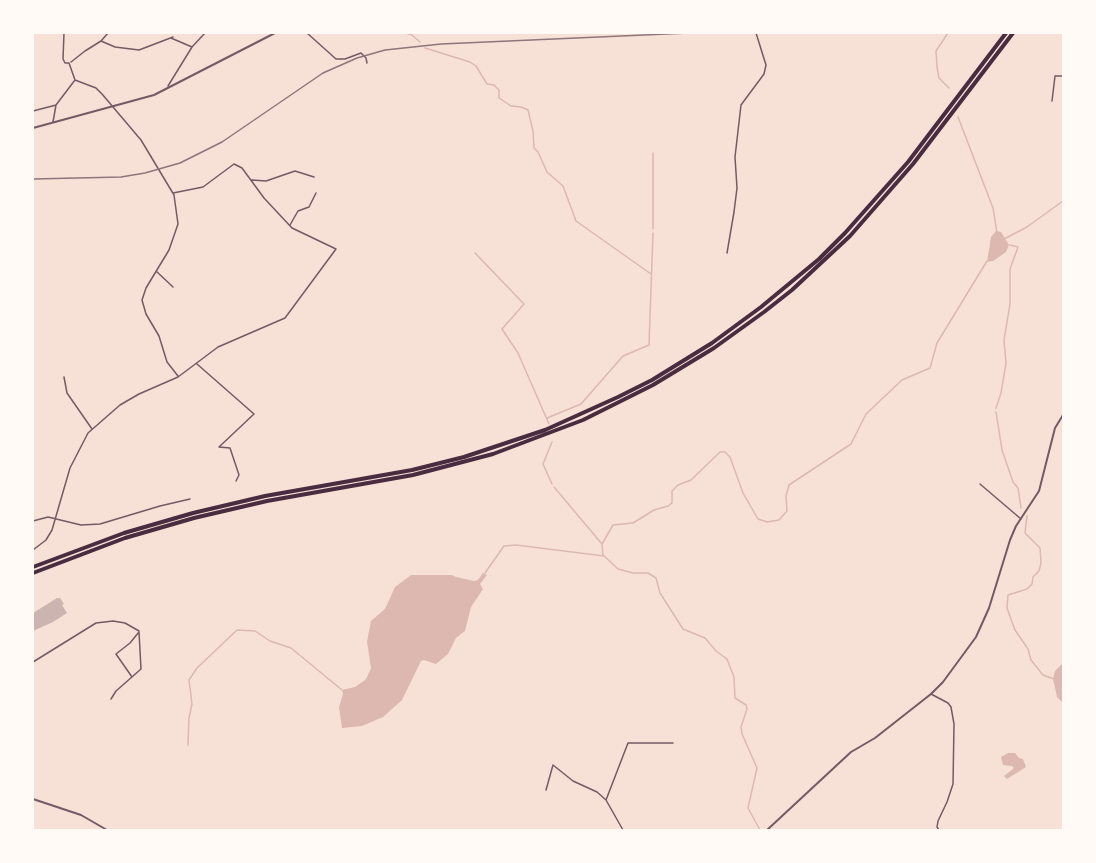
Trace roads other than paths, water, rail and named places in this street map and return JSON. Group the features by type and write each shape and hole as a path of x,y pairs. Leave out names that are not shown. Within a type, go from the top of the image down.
{"highway":[{"path":"33,567 124,533 193,513 266,496 412,470 465,457 545,430 652,380 712,343 761,307 819,259 908,162 1006,33"},
{"path":"33,573 125,538 194,518 267,501 422,473 493,454 583,420 653,385 714,348 764,312 800,283 850,236 893,189 1013,33"}],"street":[{"path":"64,33 63,59 65,63 69,63"},
{"path":"69,63 101,41 108,33"},
{"path":"168,88 169,82 192,46 205,33"},
{"path":"33,128 154,95 275,33"},
{"path":"307,33 332,57 340,60 361,53 367,63"},
{"path":"727,253 734,212 735,157 741,105 764,74 766,65 756,33"},
{"path":"101,41 115,47 139,50 172,38 192,46"},
{"path":"69,63 75,80 96,88 141,140 173,193 178,224 169,250 143,295 143,307 159,336 167,362 178,377"},
{"path":"1053,101 1055,76 1063,76"},
{"path":"53,123 56,105 75,80"},
{"path":"33,111 56,105"},
{"path":"33,550 46,540 57,519 73,462 92,429 127,400 178,377 218,347 285,318 336,249 289,226 264,198 243,168 234,164 204,187 173,193"},
{"path":"252,180 266,181 296,171 314,177"},
{"path":"289,226 298,211 309,207 316,193"},
{"path":"156,271 173,286"},
{"path":"197,363 254,414 219,447 230,448 239,475 236,481"},
{"path":"64,376 67,393 92,429"},
{"path":"767,830 851,752 875,738 931,694 943,682 976,637 989,608 1005,554 1021,519 1039,491 1055,428 1063,415"},
{"path":"980,484 1021,519"},
{"path":"33,521 44,518 81,525 100,524 190,499"},
{"path":"33,662 96,623 119,622 139,631"},
{"path":"111,699 116,691 140,671 142,666 139,631"},
{"path":"132,677 116,654 130,643 139,631"},
{"path":"931,694 948,703 954,724 953,784 940,814 938,829"},
{"path":"606,800 628,743 673,743"},
{"path":"546,790 553,765 573,781 597,792 606,800 623,830"},
{"path":"33,799 81,815 107,830"}],"waterway":[{"path":"406,33 420,42"},
{"path":"948,33 936,51 939,78 949,88"},
{"path":"425,48 470,62 476,66 487,84 494,85 499,90 499,98 511,106 528,110 534,148 547,172 563,186 576,221 651,274"},
{"path":"958,117 993,208 997,233"},
{"path":"653,153 653,229"},
{"path":"1004,239 1027,227 1063,201"},
{"path":"547,418 581,404 623,356 649,345 653,233"},
{"path":"996,408 1006,363 1004,340 1010,304 1010,269 1018,247 1010,245"},
{"path":"475,253 524,304 502,329 518,353 549,424"},
{"path":"602,544 613,525 633,523 654,510 672,503 672,491 678,485 691,480 720,452 725,452 730,457 743,493 758,519 767,522 779,520 787,511 786,496 789,485 851,444 866,414 902,380 930,368 937,343 987,261"},
{"path":"996,412 1002,450 1013,482 1018,488 1021,508"},
{"path":"552,442 543,464 552,484"},
{"path":"554,487 602,544 603,555"},
{"path":"1027,516 1025,533 1040,548 1041,563 1039,571 1027,589 1008,595 1007,608 1015,630 1028,649 1031,660 1043,675 1054,679"},
{"path":"485,573 504,546 516,545 604,556"},
{"path":"604,556 618,569 633,573 648,573 656,578 660,593 683,629 705,638 716,651 727,659 734,677 735,698 746,705 747,709 741,727 742,734 757,768 748,808 760,830"},
{"path":"188,745 192,704 189,680 197,668 237,630 255,631 270,641 291,648 342,690"}],"railway":[{"path":"33,179 121,177 180,163 222,142 323,73 357,58 385,50 441,44 689,33"}]}
